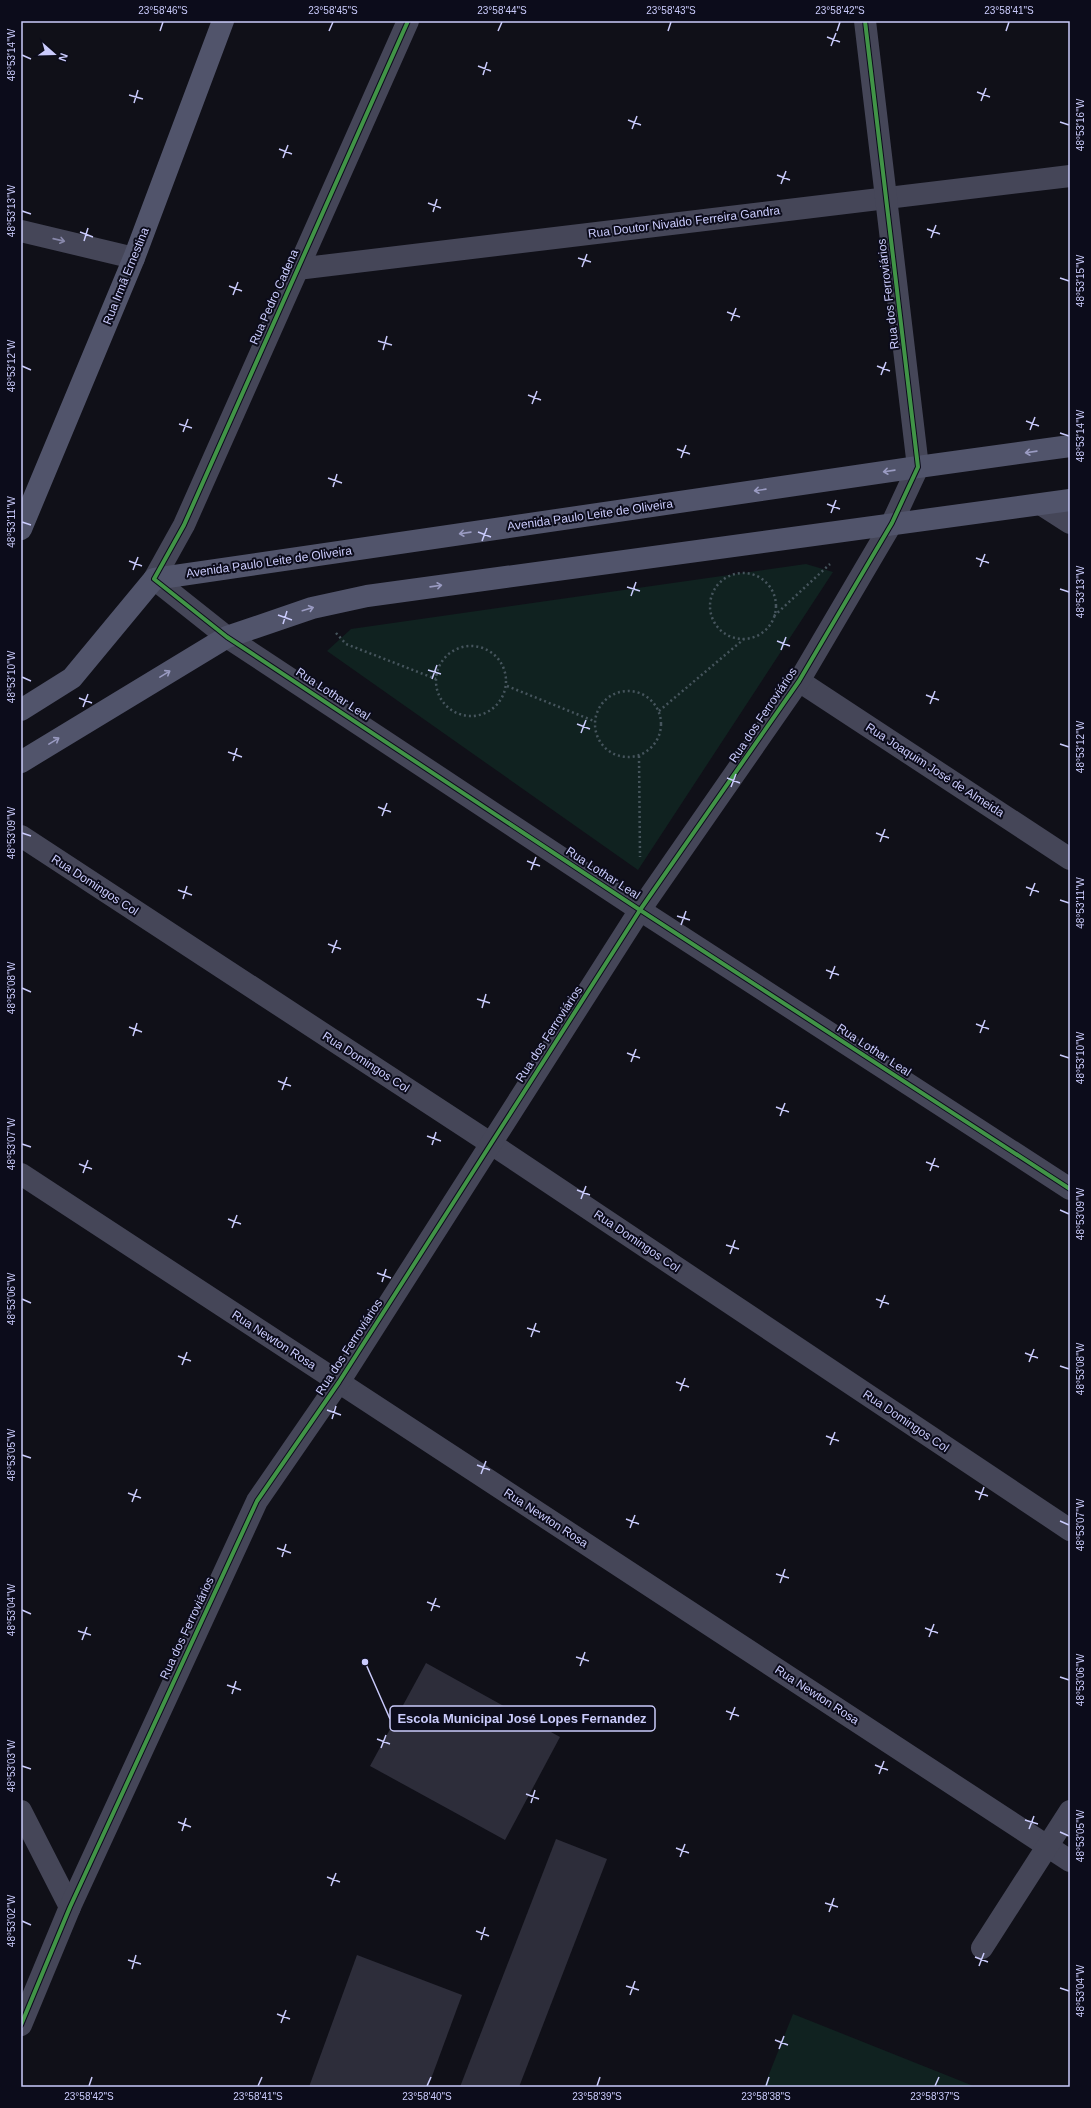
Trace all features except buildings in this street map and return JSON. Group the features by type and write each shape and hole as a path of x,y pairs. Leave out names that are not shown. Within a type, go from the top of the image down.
{"street":[{"name":"Rua Irmã Ernestina","path":"21,529 134,258 223,21"},
{"name":"Rua Pedro Cadena","path":"154,579 184,525 408,21"},
{"name":"Rua dos Ferroviários","path":"21,2025 70,1907 257,1501 339,1382 640,910 799,681 892,523 918,467 865,21"},
{"name":"Rua Doutor Nivaldo Ferreira Gandra","path":"297,269 1070,176"},
{"path":"21,231 134,258"},
{"name":"Avenida Paulo Leite de Oliveira","path":"154,579 1070,446"},
{"path":"21,762 227,637 312,608 367,596 892,523 1042,505 1070,500"},
{"path":"1042,505 1070,524"},
{"path":"21,710 72,678 154,579"},
{"name":"Rua Lothar Leal","path":"154,579 227,637 640,910 1070,1189"},
{"name":"Rua Joaquim José de Almeida","path":"799,681 1070,859"},
{"name":"Rua Domingos Col","path":"21,836 490,1143 1070,1530"},
{"name":"Rua Newton Rosa","path":"21,1174 1070,1861"},
{"path":"21,1811 70,1907"},
{"path":"982,1948 1070,1811"}],"path":[{"path":"659,711 744,638 760,634 768,627 774,616 775,600 771,588 759,577 748,573 737,573 724,578 716,586 710,605 711,614 716,624 723,632 732,637 744,638"},
{"path":"312,608 346,644 436,679"},
{"path":"474,646 486,649 496,656 506,674 507,686 498,705 489,712 477,716 465,716 452,712 443,703 437,691 436,679 439,666 446,656 462,647 474,646"},
{"path":"507,686 594,720"},
{"path":"625,690 636,691 647,696 653,701 659,711 662,724 659,736 647,752 639,756 627,758 606,750 596,735 594,720 602,702 611,694 625,690"},
{"path":"639,756 640,864"}],"green space":[{"path":"806,564 833,572 638,870 327,651 351,629"},
{"path":"793,2014 976,2087 764,2087"}],"cycle path":[{"path":"408,21 184,525 154,579 227,637 640,910 1070,1189"},
{"path":"21,2025 70,1907 257,1501 339,1382 640,910 799,681 892,523 918,467 865,21"}],"place":[{"name":"Escola Municipal José Lopes Fernandez","path":"365,1662"}]}
